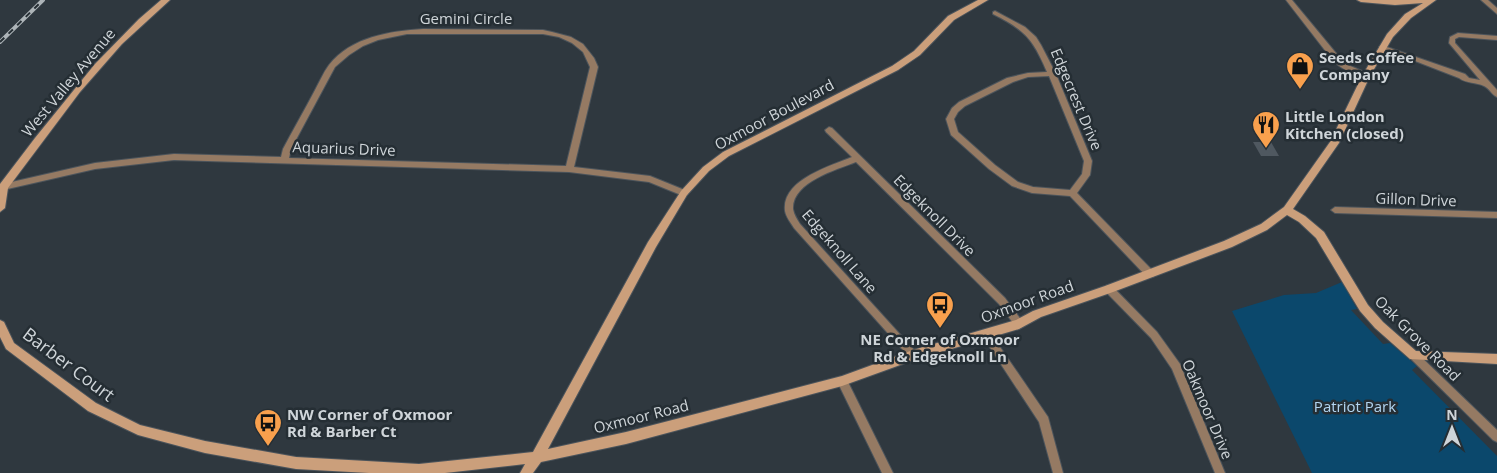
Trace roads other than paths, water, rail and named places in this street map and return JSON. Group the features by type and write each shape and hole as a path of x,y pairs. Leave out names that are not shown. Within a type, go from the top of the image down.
{"street":[{"name":"West Valley Avenue","path":"1,189 118,42 166,0"},
{"path":"1289,0 1337,60 1345,67 1366,76"},
{"path":"1360,0 1396,3 1432,0"},
{"name":"Oxmoor Road","path":"538,456 626,438 842,381 913,355 1019,324 1037,314 1150,274 1228,244 1264,227 1287,210 1336,141 1366,76 1382,47 1402,22 1432,0"},
{"path":"1484,0 1497,12"},
{"name":"Oxmoor Boulevard","path":"538,456 652,245 684,193 706,169 726,154 895,68 917,53 951,18 980,1"},
{"name":"Edgecrest Drive","path":"995,13 1026,29 1034,37 1052,74 1088,161 1086,175 1072,193"},
{"name":"Gemini Circle","path":"285,159 288,149 332,66 342,56 361,43 378,36 402,31 543,32 564,36 576,41 590,53 594,67 569,169"},
{"path":"1497,38 1458,35 1452,38 1452,43 1497,95"},
{"path":"1382,47 1462,76 1467,80 1484,81"},
{"path":"1052,74 1028,75 1010,80 962,104 955,110 950,119 954,133 992,167 1015,184 1032,190 1072,193 1150,274"},
{"name":"Edgeknoll Drive","path":"829,130 1002,301 1019,324"},
{"name":"Aquarius Drive","path":"1,189 95,166 174,157 569,169 650,179 684,193"},
{"name":"Edgeknoll Lane","path":"857,158 807,180 795,188 789,199 789,211 797,226 913,355"},
{"path":"0,208 1,189"},
{"name":"Oak Grove Road","path":"1287,210 1302,219 1320,235 1364,308 1379,325 1414,356 1497,437"},
{"name":"Gillon Drive","path":"1334,210 1497,215"},
{"name":"Oakmoor Drive","path":"1109,289 1154,335 1176,367 1220,473"},
{"name":"Barber Court","path":"0,325 10,346 92,407 138,430 205,447 296,463 419,470 538,456"},
{"path":"986,334 1044,420 1058,473"},
{"path":"1414,356 1497,358"},
{"path":"842,381 888,473"},
{"path":"526,473 538,456"},
{"path":"419,470 434,473"}],"railway":[{"path":"0,42 43,0"}],"place":[{"name":"Seeds Coffee Company","path":"1300,90"},
{"name":"Little London Kitchen (closed)","path":"1266,149"},
{"name":"NE Corner of Oxmoor Rd & Edgeknoll Ln","path":"940,329"},
{"name":"NW Corner of Oxmoor Rd & Barber Ct","path":"268,447"}],"park label":[{"name":"Patriot Park","path":"1355,406"}]}
